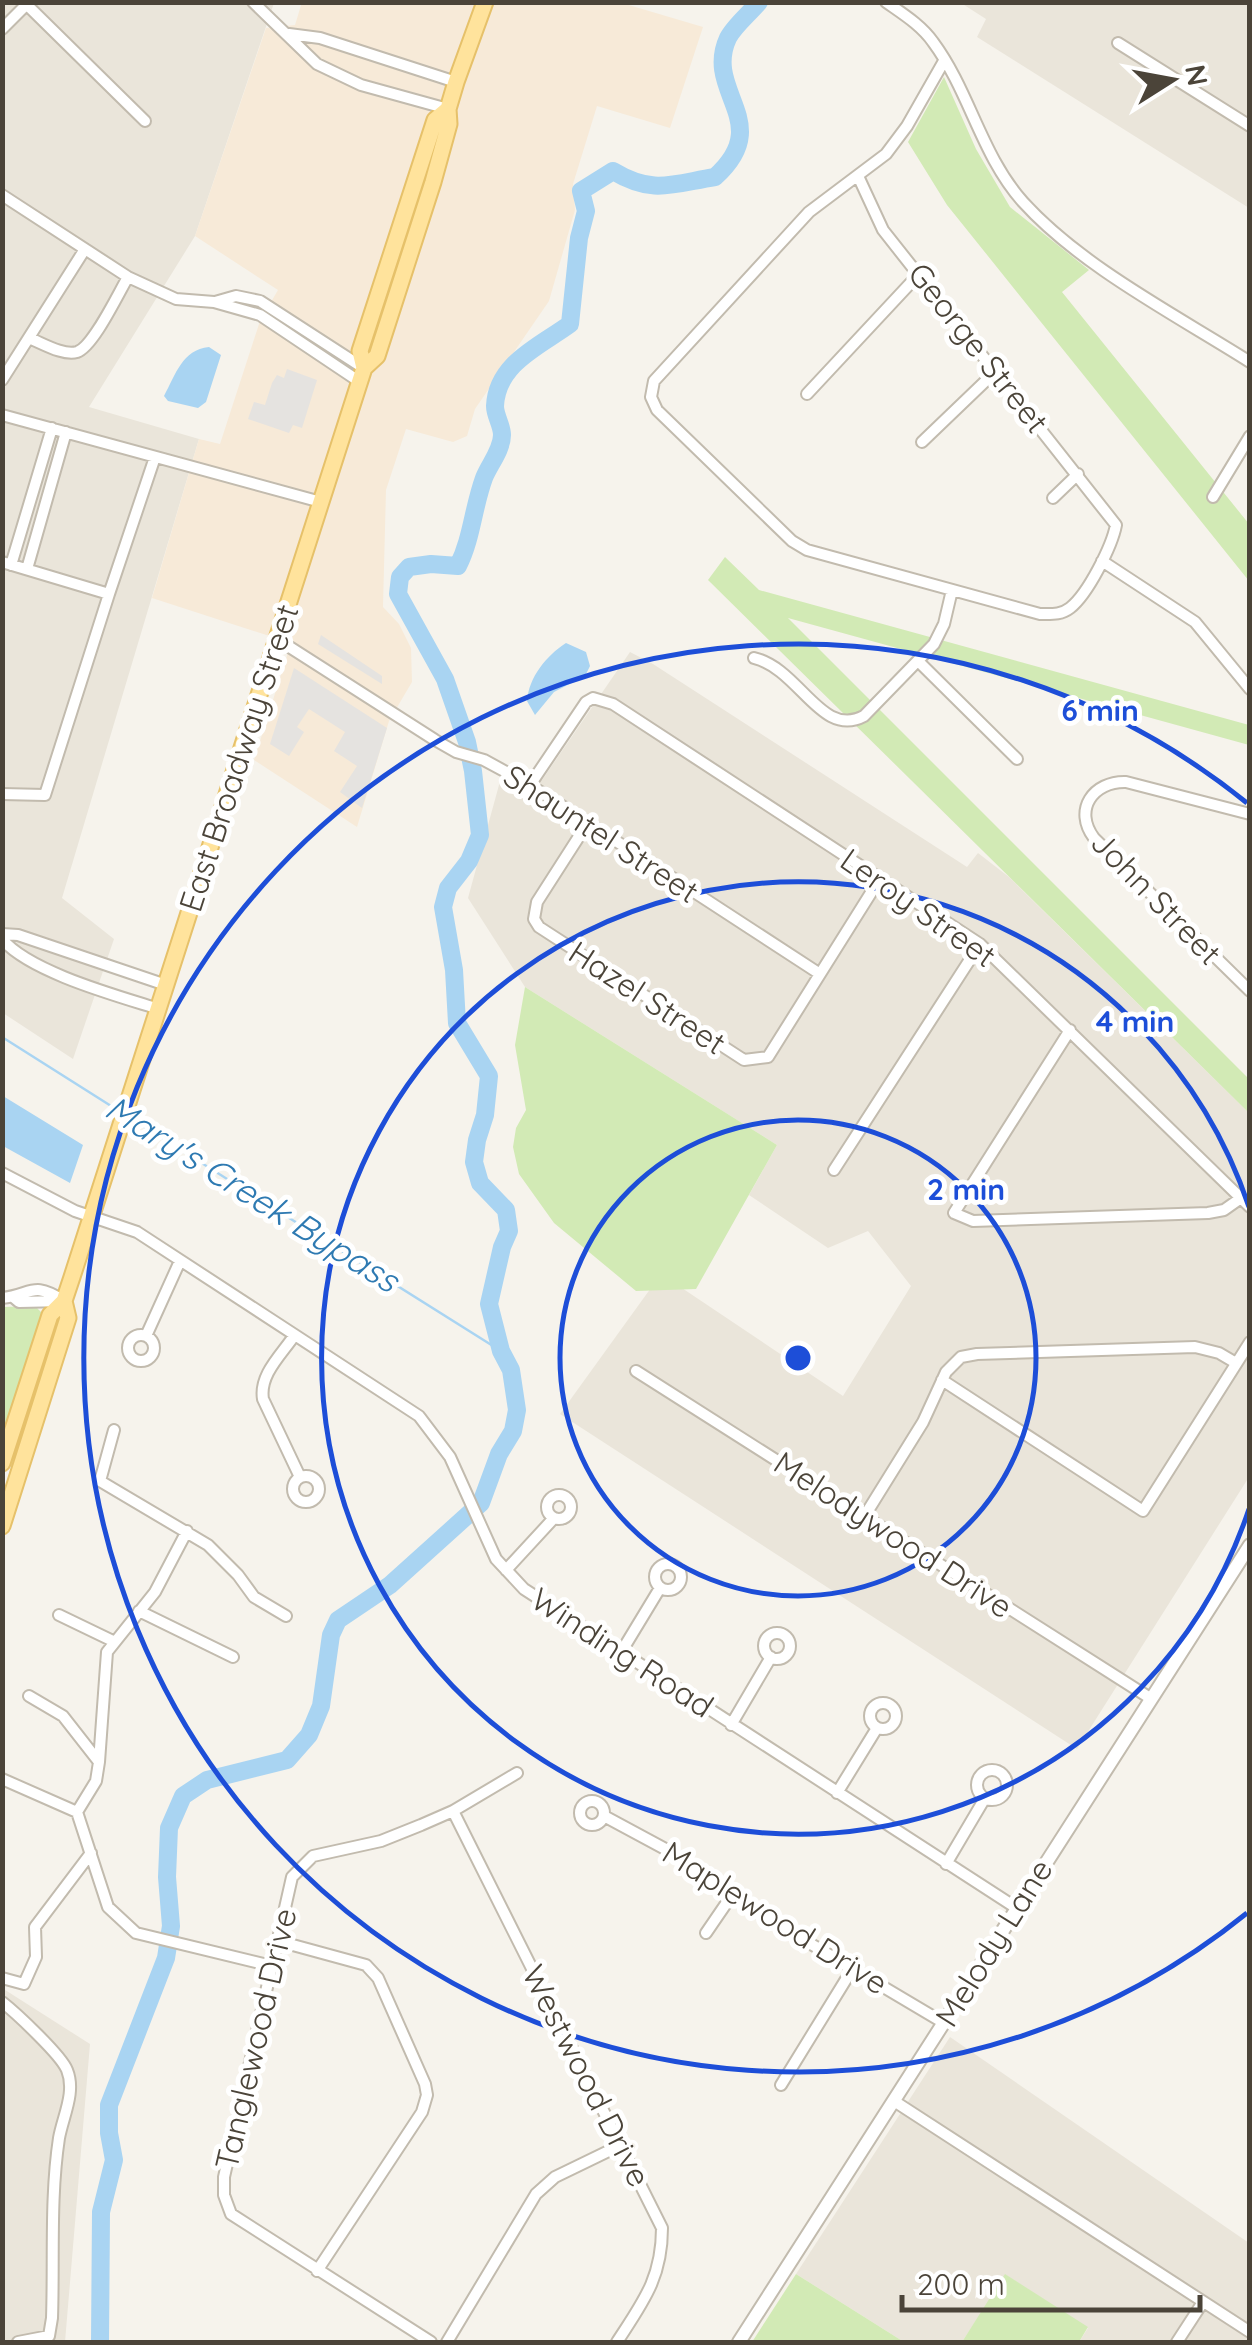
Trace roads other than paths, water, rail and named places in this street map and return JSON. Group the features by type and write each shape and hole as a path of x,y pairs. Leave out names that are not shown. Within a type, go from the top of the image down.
{"main road":[{"name":"East Broadway Street","path":"362,375 378,356 433,182 456,82 485,2"},
{"name":"East Broadway Street","path":"64,1301 362,375 360,351 434,120 448,110"},
{"path":"398,294 392,284 408,227 409,199"},
{"path":"2,1463 50,1315 64,1301"},
{"path":"2,1526 68,1318 64,1301"}],"street":[{"path":"253,2 317,64 361,86 448,110"},
{"path":"886,2 915,22 944,60 996,164 1025,204 1103,267 1250,362"},
{"path":"2,29 25,4 144,121"},
{"path":"288,34 320,38 456,82"},
{"path":"1118,42 1247,120"},
{"path":"944,60 898,141 809,212 654,381 650,397 656,410 807,550 1040,614 1058,615 1073,606 1102,561 1195,622 1250,688"},
{"name":"George Street","path":"858,176 884,230 1116,525 1102,561"},
{"path":"2,195 128,277 176,299 214,302 236,296 260,301 362,375"},
{"path":"2,380 85,249"},
{"path":"807,394 919,274"},
{"path":"29,338 66,352 78,352 89,343 128,277"},
{"path":"922,442 996,372"},
{"path":"2,415 322,502"},
{"path":"52,428 7,563 109,594"},
{"path":"27,570 66,432"},
{"path":"1212,496 1250,436"},
{"path":"2,794 45,795 155,457"},
{"path":"1053,498 1078,474"},
{"path":"754,658 778,667 831,719 853,722 864,716 918,661 940,633 952,590"},
{"name":"Shauntel Street","path":"277,639 456,752 484,760 530,786 820,974"},
{"path":"918,661 1017,759"},
{"name":"Leroy Street","path":"530,786 580,710 593,698 612,704 980,944 1245,1202"},
{"name":"John Street","path":"1250,814 1126,782 1103,786 1090,796 1084,809 1094,838 1250,991"},
{"name":"Hazel Street","path":"587,824 537,902 534,918 544,932 744,1060 768,1056 820,974"},
{"path":"820,974 880,880"},
{"path":"159,1009 83,984 11,950 2,937 18,935 166,985"},
{"path":"834,1170 980,944"},
{"path":"1070,1030 954,1213 972,1221 1208,1213 1245,1202"},
{"name":"Winding Road","path":"2,1173 91,1217 136,1232 419,1416 450,1457 496,1559 541,1603 1015,1907"},
{"path":"146,1336 180,1261"},
{"path":"8,1297 21,1291 48,1290 64,1301"},
{"path":"294,1336 264,1377 261,1390 300,1478"},
{"path":"942,1380 1143,1511 1250,1342"},
{"path":"864,1517 956,1361 977,1354 1195,1347 1236,1363"},
{"name":"Melodywood Drive","path":"636,1371 1150,1698"},
{"path":"114,1430 100,1481 208,1545 254,1597 286,1616"},
{"path":"506,1570 554,1518"},
{"path":"187,1531 156,1592 107,1652 96,1782 78,1812 108,1907 136,1933 272,1966"},
{"name":"Melody Lane","path":"739,2342 1250,1545"},
{"path":"620,1654 660,1588"},
{"path":"138,1611 233,1657"},
{"path":"59,1615 114,1642"},
{"path":"731,1725 771,1657"},
{"path":"29,1696 63,1716 99,1762"},
{"path":"837,1794 877,1728"},
{"name":"Tanglewood Drive","path":"431,2342 231,2214 224,2195 224,2178 292,1877 313,1856 381,1840 454,1811 517,1772"},
{"path":"2,1779 78,1812"},
{"path":"946,1864 985,1798"},
{"name":"Westwood Drive","path":"454,1811 662,2228 662,2254 654,2284 617,2342"},
{"name":"Maplewood Drive","path":"604,1816 669,1851 732,1894 944,2023"},
{"path":"2,1978 24,1984 36,1957 35,1927 91,1853"},
{"path":"706,1933 732,1894"},
{"path":"278,1940 366,1965 378,1978 415,2058 427,2095 422,2112 317,2271"},
{"path":"781,2085 853,1968"},
{"path":"2,2002 31,2027 66,2067 71,2088 59,2138 55,2183 49,2336 18,2342"},
{"path":"894,2101 1250,2332"},
{"path":"447,2342 536,2194 554,2177 621,2144"},
{"path":"1177,2342 1203,2302"}],"water":[{"path":"209,347 221,355 206,402 198,408 168,401 164,396 181,364 192,353"},
{"path":"566,643 586,652 590,666 585,676 554,692 535,715 527,701 531,684 545,661"},
{"path":"3,1096 83,1145 70,1183 3,1146"}],"waterway":[{"path":"100,2342 101,2212 114,2160 109,2105 166,1958 171,1926 169,1828 183,1796 207,1780 287,1760 309,1735 321,1706 331,1635 338,1620 390,1585 481,1503 499,1454 513,1431 517,1410 511,1370 501,1351 489,1304 509,1231 506,1210 480,1183 474,1162 489,1076 457,1023 454,970 443,907 448,888 469,861 480,835 473,771 445,679 398,594 400,577 409,567 458,566 484,478 501,441 495,406 503,378 522,357 570,324 579,238 586,211 581,191 613,171 652,185 715,177 732,157 739,140 739,123 724,75 723,57 731,33 759,2"},
{"name":"Mary's Creek Bypass","path":"2,1037 119,1111"},
{"name":"Mary's Creek Bypass","path":"130,1118 501,1351"}]}
